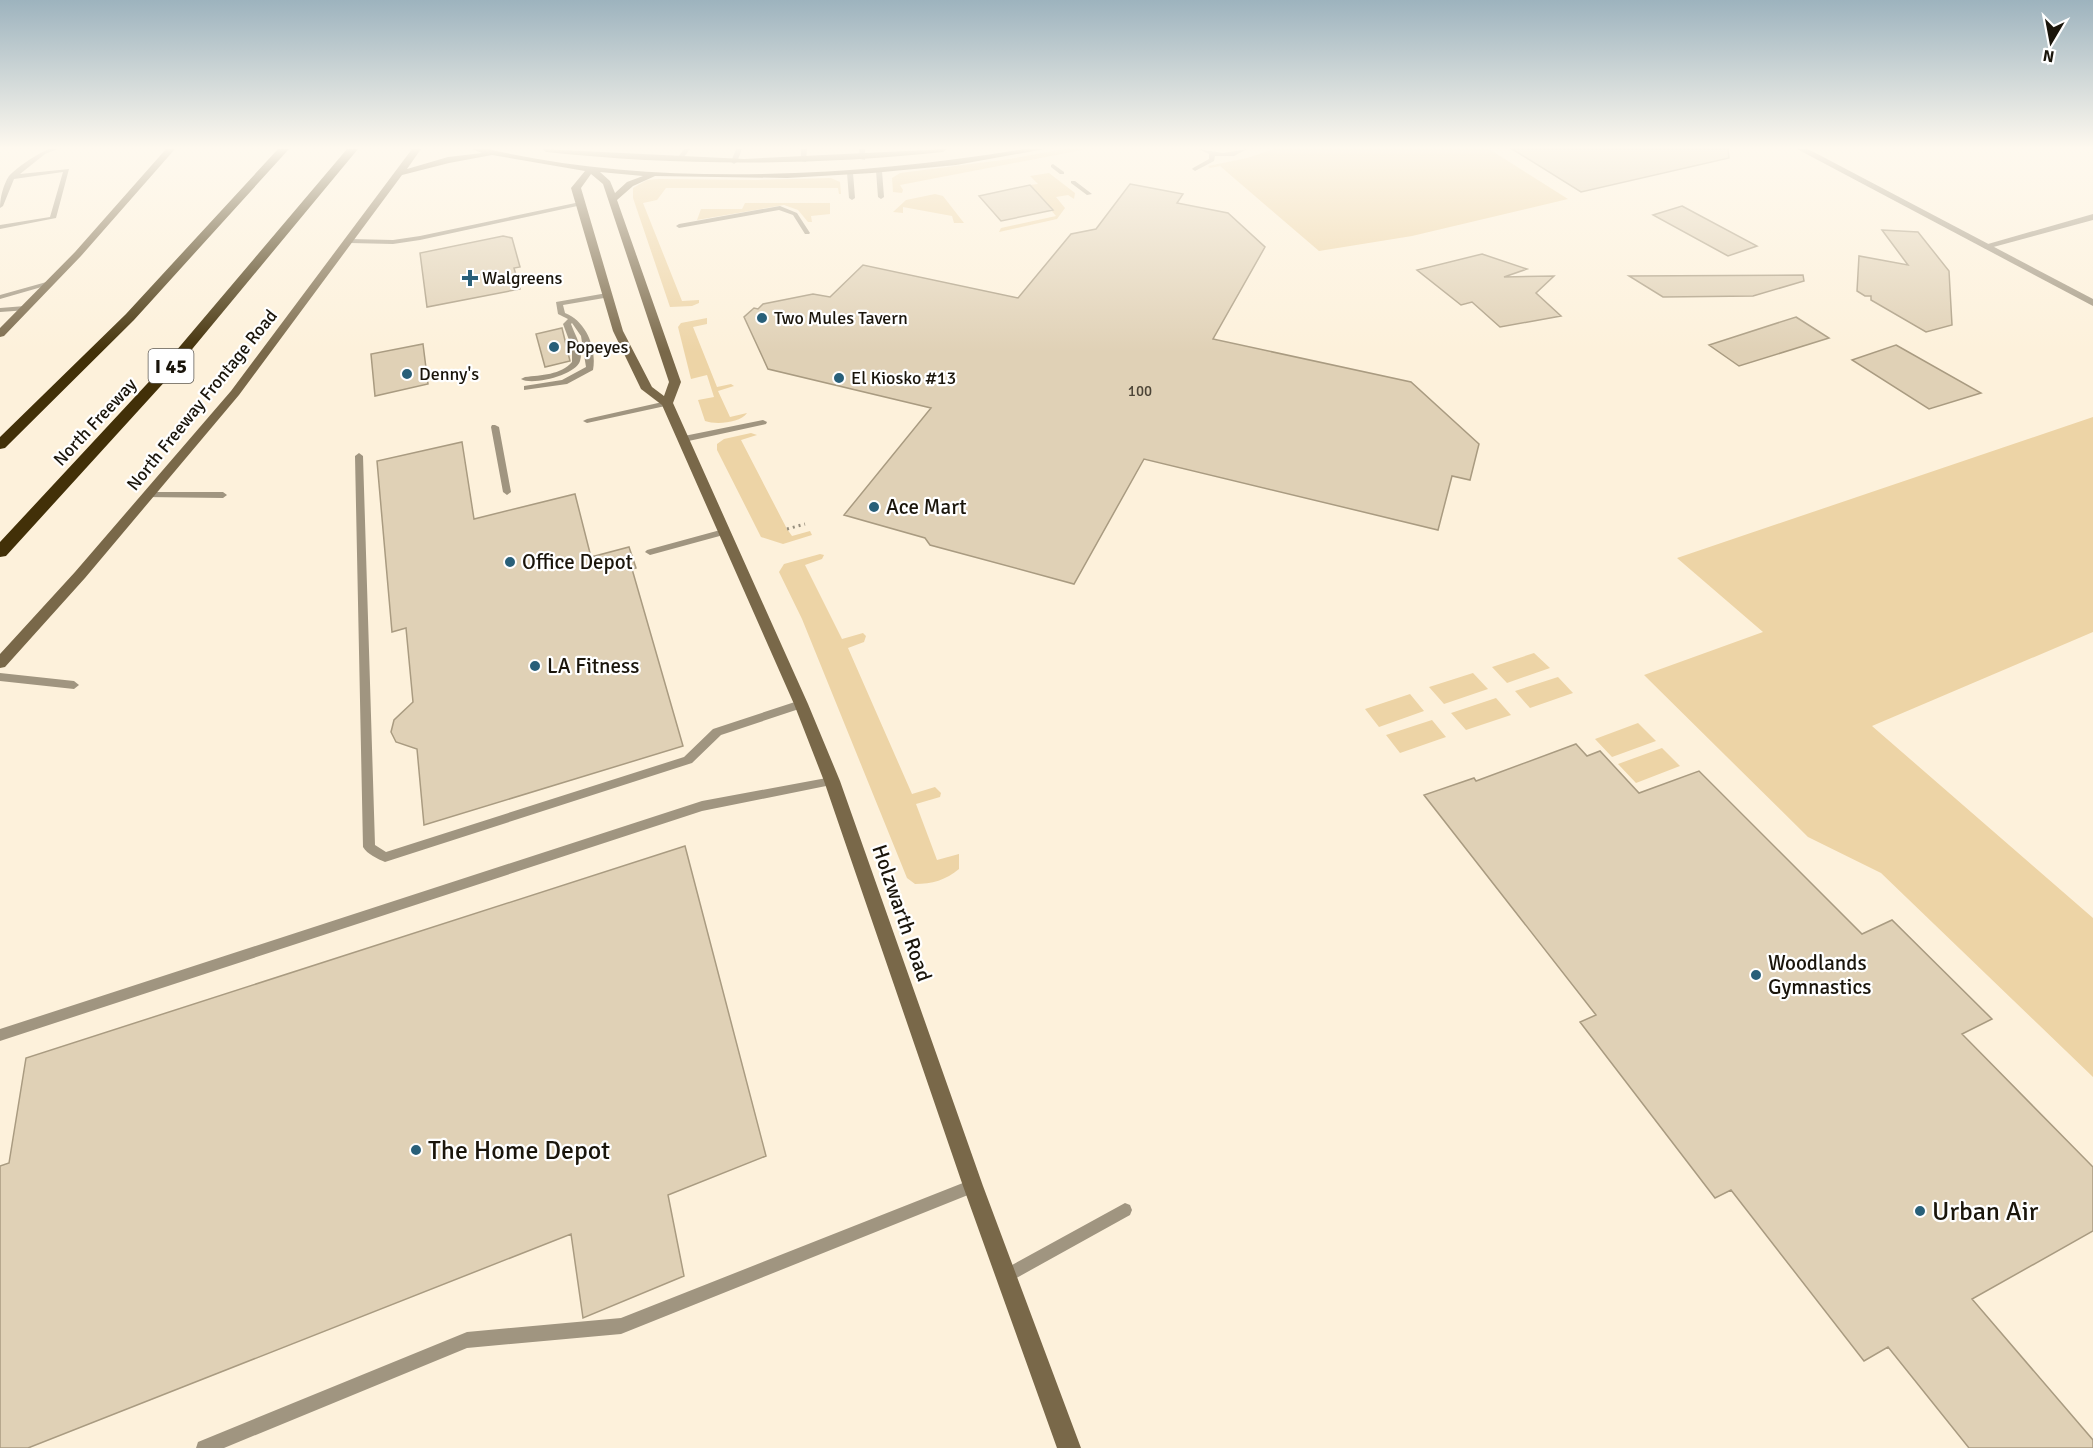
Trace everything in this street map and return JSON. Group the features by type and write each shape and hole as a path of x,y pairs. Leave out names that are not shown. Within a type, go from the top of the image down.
{"highway":[{"path":"0,445 130,317 222,217"},
{"name":"North Freeway","path":"0,552 164,374 296,217"}],"main road":[{"path":"0,334 110,217"},
{"name":"North Freeway Frontage Road","path":"0,663 235,393 367,217"},
{"name":"Holzwarth Road","path":"584,217 618,332 647,389 667,403 801,704 832,781 973,1186 1069,1448"},
{"path":"619,217 675,382 667,403"}],"street":[{"path":"1930,217 2093,303"},
{"path":"1986,246 2093,217"}],"lane":[{"path":"0,227 53,217"},
{"path":"350,241 393,242 521,217"},
{"path":"678,226 731,217"},
{"path":"797,217 807,233"},
{"path":"0,297 50,283"},
{"path":"571,320 567,324 578,355 576,363 569,370 526,384 564,382 591,368 590,351 581,326 562,314 559,304 607,295"},
{"path":"0,310 25,308"},
{"path":"588,421 667,403"},
{"path":"684,439 763,422"},
{"path":"495,427 507,492"},
{"path":"359,456 369,847 385,857 687,760 717,732 801,704"},
{"path":"148,495 223,495"},
{"path":"650,552 724,532"},
{"path":"0,677 74,685"},
{"path":"0,1035 702,806 832,781"},
{"path":"204,1448 467,1340 621,1326 973,1186"},
{"path":"1006,1276 1125,1210"}],"path":[{"path":"787,529 805,524"}],"shaded area":[{"path":"639,217 648,217 682,301 699,300 699,303 692,306 670,307"},
{"path":"698,217 717,217 697,220"},
{"path":"803,217 811,217 812,222 808,222"},
{"path":"952,217 959,217 964,223 954,223"},
{"path":"1059,217 1057,219 999,232 1001,228"},
{"path":"1279,217 1494,217 1412,236 1319,251"},
{"path":"707,318 707,324 693,327 717,387 731,384 734,386 718,391 730,417 747,413 734,421 721,423 705,421 698,400 714,397 707,375 691,379 678,327 681,323"},
{"path":"2093,417 2093,632 1872,726 2093,918 2093,1077 1881,873 1808,837 1644,675 1763,632 1677,558"},
{"path":"751,433 757,435 741,440 787,529 792,536 810,531 812,535 783,544 761,537 717,450 717,444 724,439"},
{"path":"820,554 824,555 822,559 805,565 842,639 863,633 866,636 864,642 848,648 912,794 935,787 941,793 940,797 916,804 937,860 959,854 959,869 939,881 915,884 907,878 802,619 779,572 784,564"},
{"path":"1534,653 1550,668 1507,683 1492,667"},
{"path":"1473,673 1488,689 1444,704 1429,687"},
{"path":"1558,677 1573,693 1530,708 1515,691"},
{"path":"1410,694 1424,711 1379,727 1365,709"},
{"path":"1496,698 1511,715 1466,730 1451,713"},
{"path":"1432,720 1446,737 1400,753 1386,735"},
{"path":"1638,723 1656,741 1612,757 1595,739"},
{"path":"1662,748 1680,766 1636,783 1618,764"}],"building":[{"path":"997,217 1022,217 1001,221"},
{"path":"1105,217 1232,217 1265,247 1213,339 1411,382 1479,444 1470,480 1452,476 1438,530 1144,459 1074,584 930,545 925,538 844,515 931,408 768,369 744,317 763,304 813,294 830,297 863,265 1018,298 1071,234 1096,229"},
{"path":"1656,217 1702,217 1757,246 1728,256"},
{"path":"1882,230 1918,232 1949,271 1952,325 1926,332 1871,300 1871,296 1865,296 1857,291 1859,256 1908,265"},
{"name":"Walgreens","path":"503,236 512,238 520,267 514,268 520,289 427,307 420,253"},
{"path":"1482,254 1527,269 1504,277 1554,276 1536,293 1561,316 1500,327 1472,302 1461,305 1417,270"},
{"path":"1803,275 1804,281 1753,296 1663,297 1629,276"},
{"path":"1796,317 1829,338 1739,366 1709,345"},
{"name":"Popeyes","path":"562,328 570,361 545,367 536,334"},
{"name":"Denny's","path":"423,344 428,384 375,396 371,354"},
{"path":"1896,345 1981,393 1929,409 1852,360"},
{"name":"LA Fitness","path":"462,442 474,519 575,494 591,557 629,547 636,568 632,569 683,746 424,825 417,749 396,742 391,732 394,720 413,702 406,628 392,632 377,461"},
{"path":"1576,744 1587,756 1600,751 1639,793 1699,771 1862,934 1892,920 1992,1019 1962,1034 2093,1167 2093,1231 1972,1299 2093,1440 2093,1448 1969,1448 1888,1347 1864,1361 1731,1190 1715,1198 1580,1022 1596,1015 1424,795 1474,778 1476,781"},
{"name":"The Home Depot","path":"685,846 766,1156 668,1195 684,1276 583,1318 571,1234 28,1448 0,1448 0,1166 9,1163 26,1058"}],"place":[{"name":"Walgreens","path":"470,278"},
{"name":"Two Mules Tavern","path":"762,318"},
{"name":"Popeyes","path":"554,347"},
{"name":"Denny's","path":"407,374"},
{"name":"El Kiosko #13","path":"839,378"},
{"name":"Ace Mart","path":"874,507"},
{"name":"Office Depot","path":"510,562"},
{"name":"LA Fitness","path":"535,666"},
{"name":"Woodlands Gymnastics","path":"1756,975"},
{"name":"The Home Depot","path":"416,1150"},
{"name":"Urban Air","path":"1920,1211"}]}
